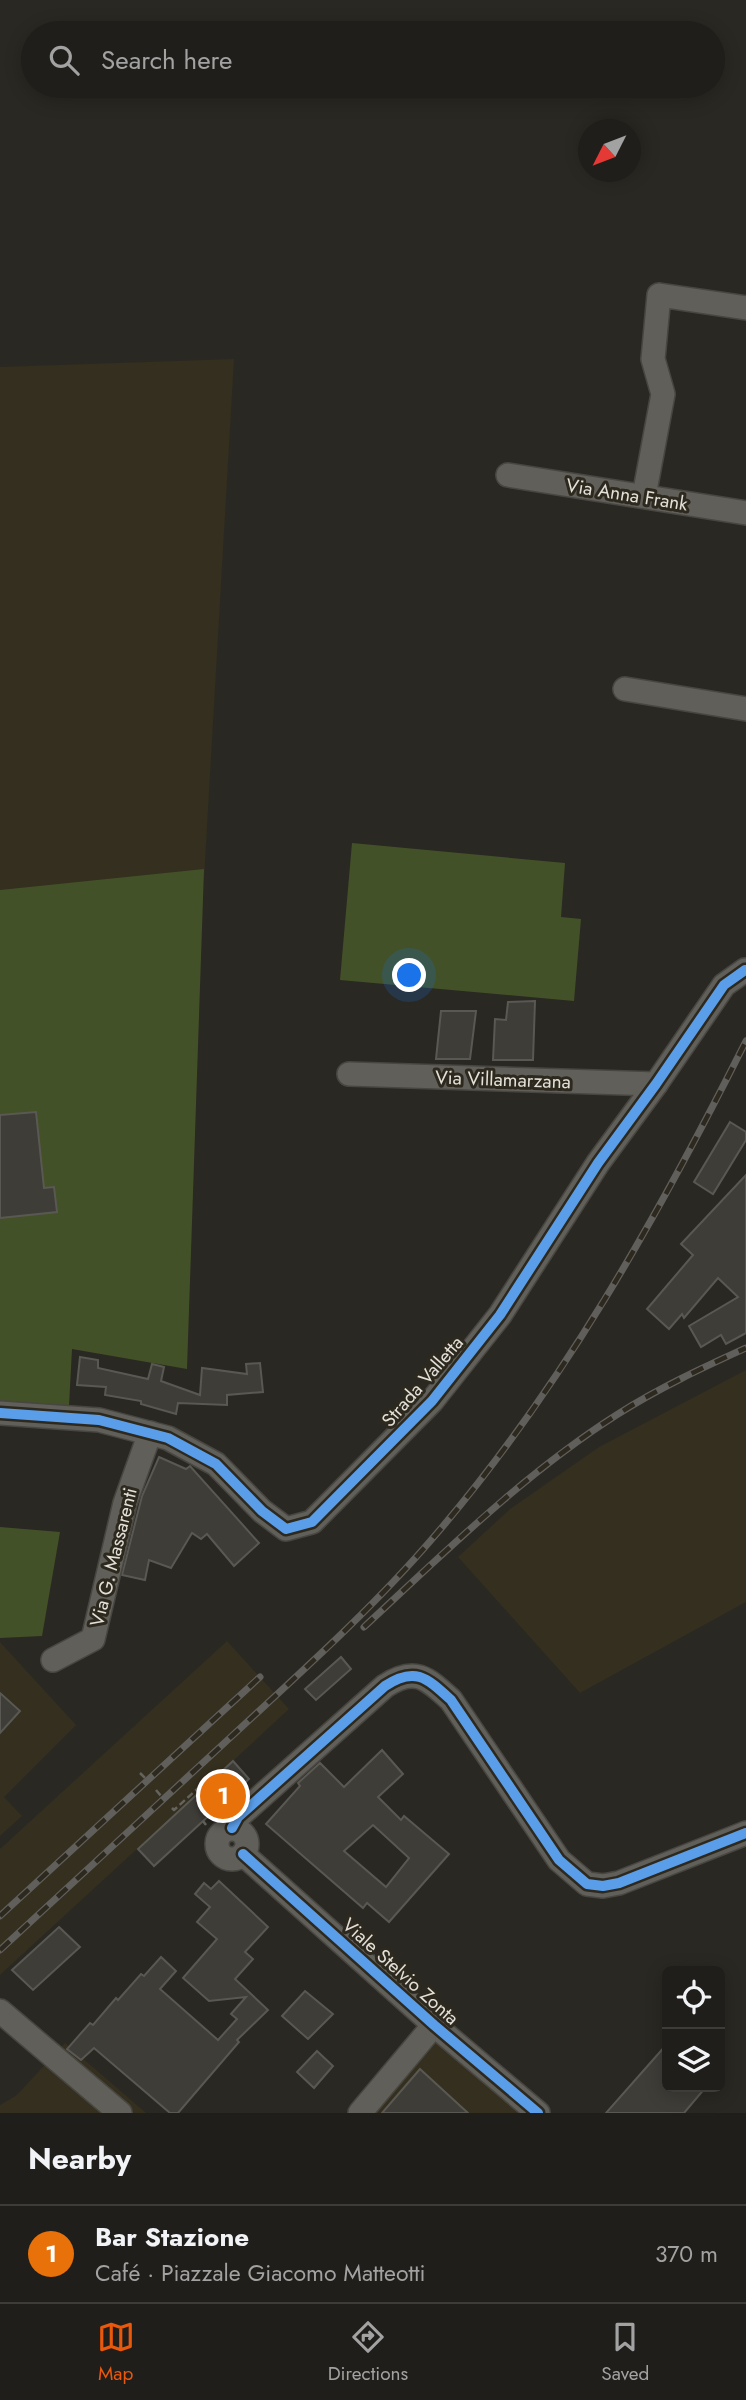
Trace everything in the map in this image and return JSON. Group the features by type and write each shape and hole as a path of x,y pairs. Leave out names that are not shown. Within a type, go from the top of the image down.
{"street":[{"path":"644,496 663,394 653,359 659,295 746,308"},
{"name":"Via Anna Frank","path":"508,475 746,513"},
{"path":"625,690 746,709"},
{"name":"Strada Valletta","path":"0,1413 99,1420 168,1438 216,1464 262,1511 286,1529 312,1522 432,1401 500,1315 598,1163 724,985 746,972"},
{"name":"Via Villamarzana","path":"349,1074 656,1084"},
{"name":"Via G. Massarenti","path":"53,1660 93,1639 125,1503 150,1433"},
{"path":"248,1808 385,1686 408,1674 420,1676 434,1684 451,1700 559,1860 587,1884 603,1886 620,1883 746,1833"},
{"name":"Viale Stelvio Zonta","path":"248,1808 238,1817 232,1828 219,1835 220,1854 229,1859 243,1854 434,2025 538,2113"},
{"path":"0,2011 120,2113"},
{"path":"359,2113 434,2025"}],"path":[{"path":"141,1773 145,1778"},
{"path":"172,1808 174,1810 186,1802 216,1773 248,1808"},
{"path":"156,1790 161,1796"}],"shaded area":[{"path":"234,359 204,879 0,898 0,367"},
{"path":"746,1370 746,1602 580,1693 458,1557 510,1509 599,1447"},
{"path":"227,1641 289,1709 233,1761 249,1779 154,1866 137,1849 0,1975 0,1849"},
{"path":"0,1642 76,1725 4,1797 22,1816 0,1836"},
{"path":"435,2038 520,2113 372,2113"},
{"path":"65,2043 146,2113 0,2113 0,2105 17,2095"}],"green space":[{"path":"352,843 565,863 561,917 581,919 574,1001 340,980"},
{"path":"204,869 187,1369 72,1349 68,1425 0,1422 0,890"},
{"path":"0,1527 60,1532 42,1636 0,1638"}],"building":[{"path":"535,1001 533,1060 493,1060 495,1019 506,1020 508,1002"},
{"path":"441,1011 476,1011 470,1059 436,1059"},
{"path":"36,1112 44,1188 54,1187 57,1212 0,1218 0,1115"},
{"path":"730,1122 746,1132 746,1140 713,1194 694,1182"},
{"path":"746,1175 746,1333 726,1344 721,1335 701,1347 689,1326 738,1297 718,1278 684,1318 682,1314 669,1329 647,1309 693,1255 681,1244"},
{"path":"80,1357 98,1360 98,1368 148,1379 152,1364 164,1367 161,1381 200,1395 202,1368 247,1374 246,1364 260,1363 263,1392 227,1395 227,1405 178,1403 176,1414 141,1404 141,1401 105,1395 106,1387 77,1385"},
{"path":"159,1457 186,1469 190,1466 259,1543 234,1566 207,1534 201,1539 192,1533 171,1568 149,1560 145,1580 122,1575 142,1496"},
{"path":"341,1657 351,1669 316,1700 305,1689"},
{"path":"0,1693 20,1711 0,1733"},
{"path":"382,1750 403,1774 378,1797 401,1820 404,1816 449,1854 389,1922 367,1903 363,1908 266,1824 300,1786 298,1783 320,1763 344,1787","holes":["373,1825 409,1858 386,1887 344,1851"]},
{"path":"233,1761 249,1779 154,1866 138,1849"},
{"path":"219,1881 268,1927 245,1952 253,1959 235,1979 268,2010 237,2040 239,2042 178,2113 170,2113 94,2048 81,2060 67,2049 90,2023 93,2025 116,1998 118,2000 141,1974 144,1976 161,1957 176,1971 160,1989 218,2040 237,2019 231,2014 246,1997 209,2001 183,1978 217,1939 197,1922 210,1907 195,1894 204,1883 211,1889"},
{"path":"59,1927 80,1947 33,1990 12,1970"},
{"path":"305,1991 333,2014 308,2039 282,2016"},
{"path":"662,2050 662,2092 702,2092 684,2113 606,2113"},
{"path":"317,2051 333,2066 314,2088 297,2072"},
{"path":"420,2069 468,2113 382,2113"}],"railway":[{"path":"0,1950 360,1616 409,1565 479,1482 565,1362 604,1300 678,1172 746,1041"},
{"path":"364,1627 486,1514 584,1437 649,1396 746,1348"},
{"path":"0,1916 260,1677"}],"cycle path":[{"path":"0,1413 99,1420 168,1438 216,1464 262,1511 286,1529 312,1522 432,1401 500,1315 598,1163 724,985 745,970"},
{"path":"232,1828 238,1817 385,1686 395,1680 413,1676 435,1686 451,1700 559,1860 587,1884 603,1886 619,1883 746,1833"},
{"path":"243,1854 434,2025 538,2113"}],"place":[{"name":"Bar Stazione","path":"223,1796"}]}
